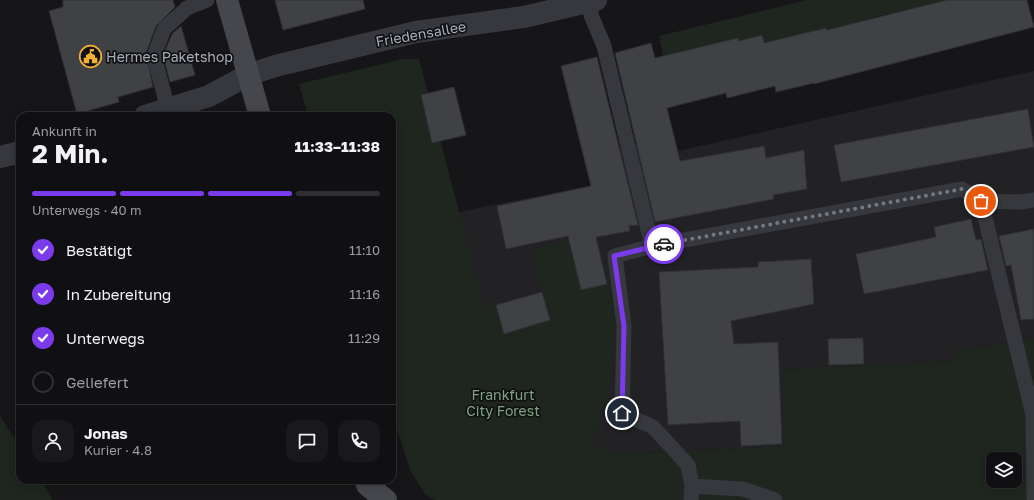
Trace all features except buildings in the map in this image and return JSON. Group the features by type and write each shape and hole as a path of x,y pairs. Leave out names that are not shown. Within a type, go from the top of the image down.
{"main road":[{"path":"227,0 259,112"},
{"path":"368,488 386,500"}],"street":[{"name":"Friedensallee","path":"158,112 209,96 248,75 275,66 416,32 524,17 569,3 594,1"},
{"path":"0,157 16,153"}],"lane":[{"path":"168,109 154,56 164,29 187,8 207,0"},
{"path":"594,1 591,14 604,46 652,246"},
{"path":"775,500 743,489 691,493 688,465 653,427 622,413 624,326 614,256 652,246 962,189 981,201 1021,202 1034,200"},
{"path":"981,201 1034,415 1034,500"}],"shaded area":[{"path":"1034,71 1034,338 956,351 956,361 783,369 786,446 621,454 617,467 474,400 459,212 620,180 612,150 674,135 678,151"}],"green space":[{"path":"807,0 947,0 913,11 912,8 897,12 898,14 889,17 888,14 874,17 875,20 827,30 826,28 811,32 802,37 801,34 764,45 762,35 739,41 738,38 688,50 664,59 659,36"},
{"name":"Frankfurt City Forest","path":"403,59 419,59 484,307 542,292 531,249 597,233 615,315 611,383 592,445 621,454 785,446 782,369 955,361 956,351 1034,338 1034,500 435,500 425,494 411,472 396,426 396,112 307,112 299,84"},
{"path":"0,416 16,441 16,484 43,484 53,500 0,500"}],"way so far":[{"path":"664,244 962,189 981,201"}],"place":[{"name":"Hermes Paketshop","path":"91,57"}],"route":[{"path":"622,413 624,326 614,256 664,244"}]}
